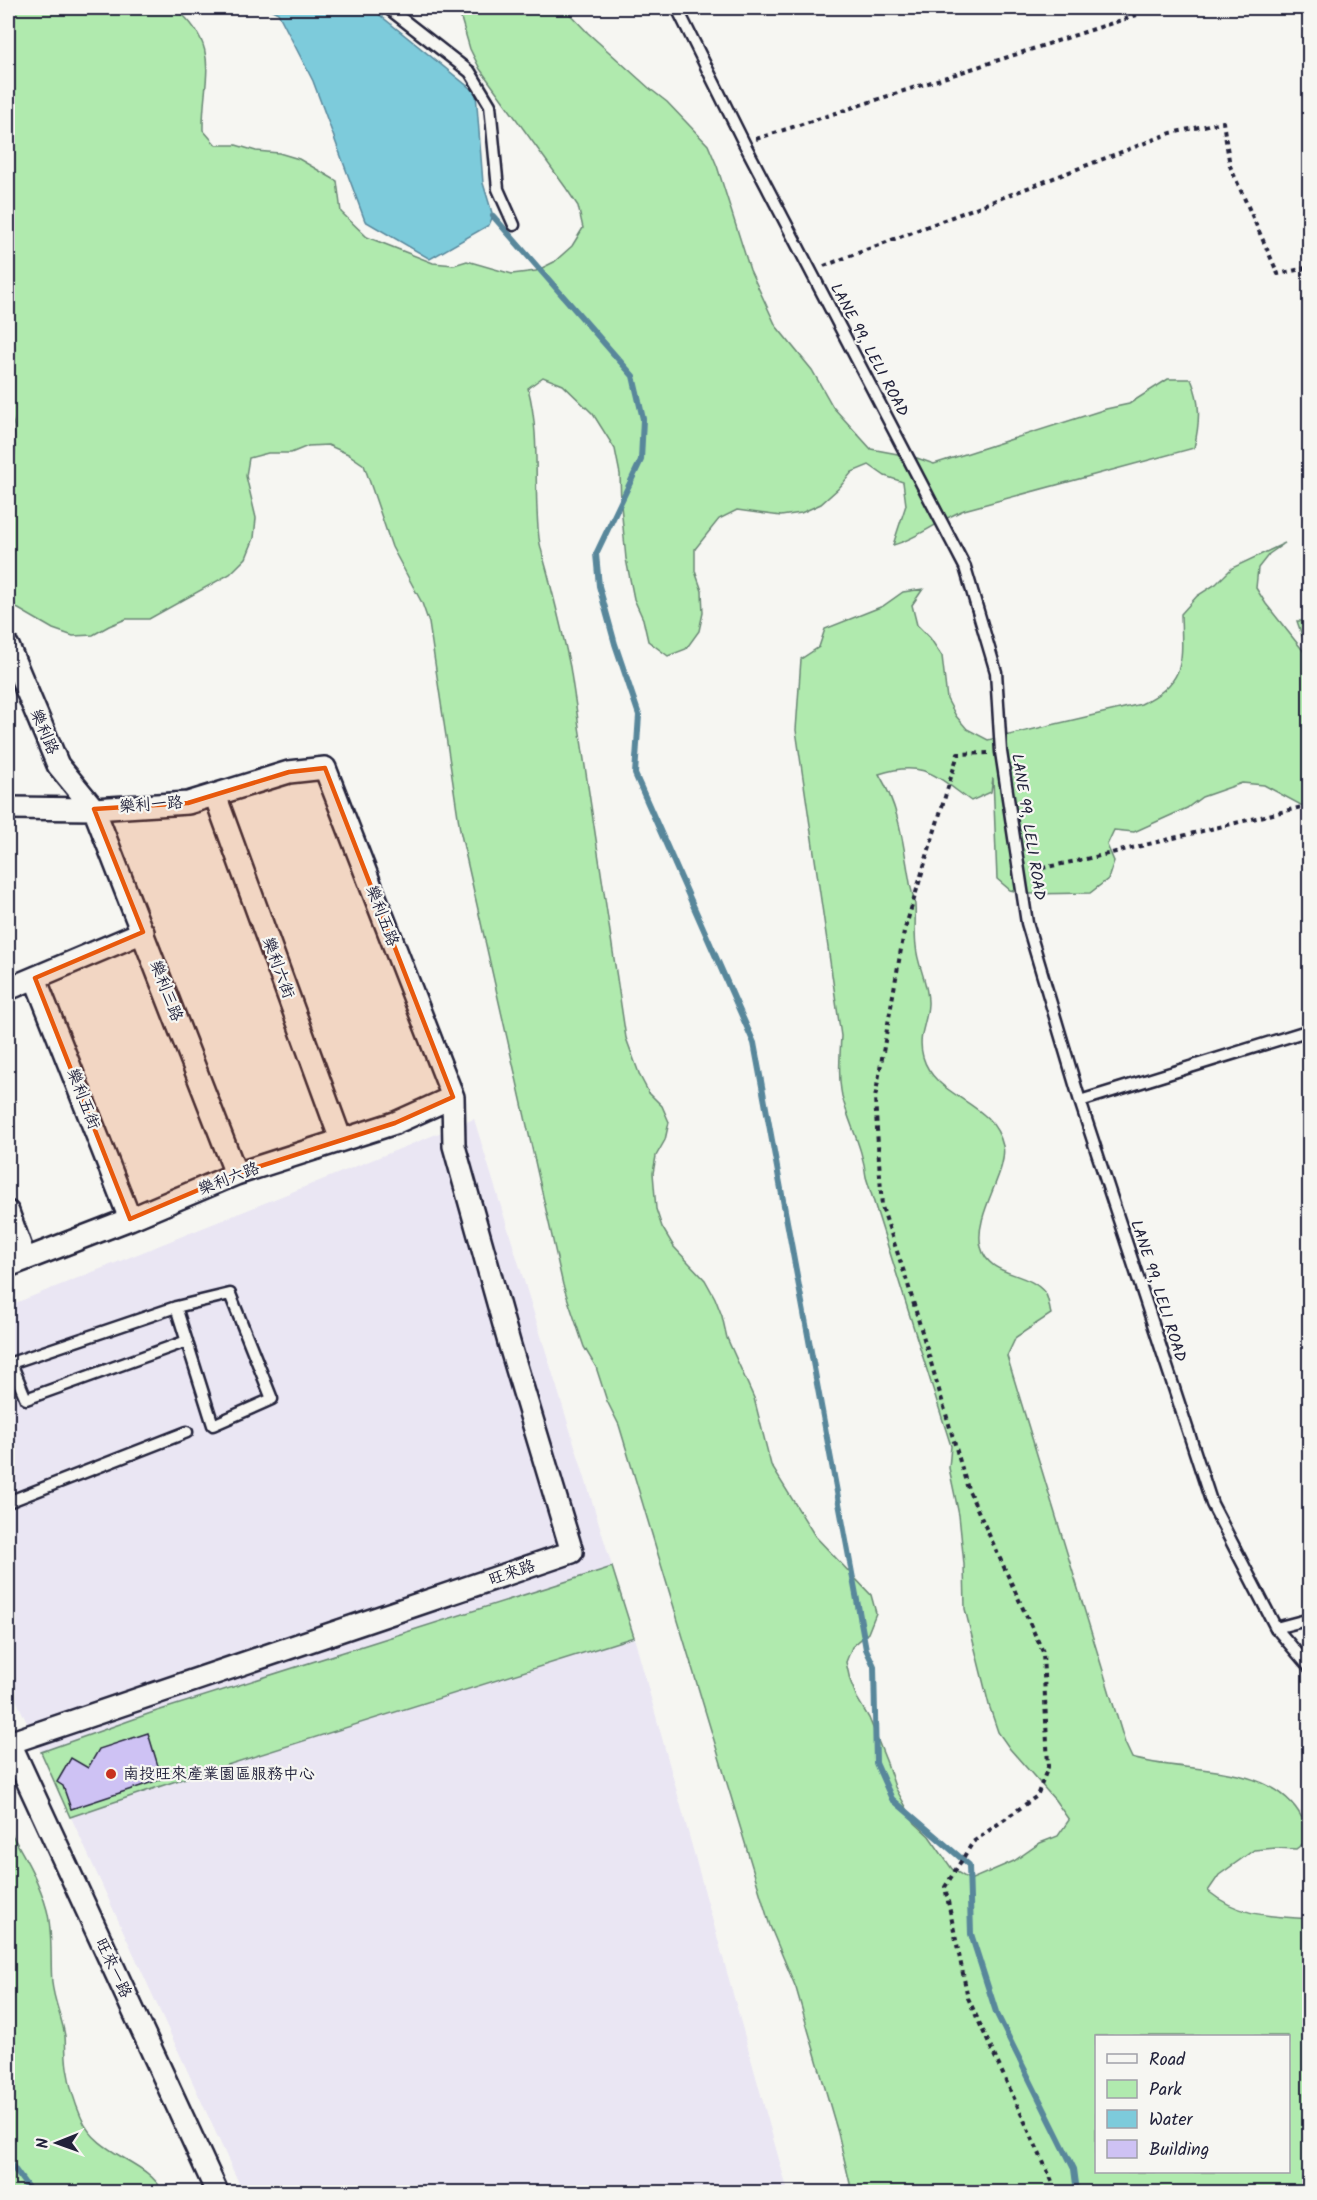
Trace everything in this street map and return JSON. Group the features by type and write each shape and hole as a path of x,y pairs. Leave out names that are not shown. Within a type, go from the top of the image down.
{"street":[{"name":"樂利路","path":"8,646 58,765 94,809"},
{"name":"樂利五路","path":"289,772 325,768 453,1097"},
{"name":"樂利一路","path":"8,808 94,809 188,803 289,772"},
{"name":"樂利六街","path":"215,795 340,1140"},
{"name":"樂利三路","path":"94,809 236,1174"},
{"path":"8,988 143,932"},
{"name":"樂利五街","path":"35,978 130,1219"},
{"name":"樂利六路","path":"16,1263 130,1219 236,1174 395,1123 453,1097"},
{"name":"旺來路","path":"8,1741 572,1552 510,1346 454,1146 453,1097"},
{"path":"8,1212 16,1263"},
{"name":"旺來一路","path":"8,1741 217,2193"}],"lane":[{"path":"388,8 470,72 490,105 498,189 514,225"},
{"name":"LANE 99, LELI ROAD","path":"677,8 744,143 965,567 996,672 1001,752 1028,923 1080,1101 1212,1504 1276,1628 1310,1668"},
{"path":"1080,1101 1310,1030"},
{"path":"176,1307 187,1341 213,1425 272,1399 230,1294 176,1307 9,1363 26,1399 187,1341"},
{"path":"8,1503 188,1432"},
{"path":"1276,1628 1310,1619"}],"path":[{"path":"744,143 1137,15"},
{"path":"811,270 1171,133 1223,122 1230,166 1278,274 1310,267"},
{"path":"1001,752 958,754 904,932 875,1098 882,1207 907,1281 968,1489 1043,1652 1048,1767 1037,1796 973,1842 945,1887 968,1998 1058,2193"},
{"path":"1020,872 1095,857 1310,805"}],"highlighted area":[{"path":"325,768 453,1097 395,1123 236,1174 130,1219 35,978 143,932 94,809 188,803 289,772"}],"shaded area":[{"path":"474,1119 634,1637 788,2192 243,2192 8,1683 8,1306"}],"green space":[{"path":"8,8 175,8 190,22 205,50 207,64 203,130 216,145 236,145 256,151 279,153 299,159 337,181 341,212 367,237 433,263 454,265 467,261 512,274 536,271 554,262 572,246 583,228 578,206 480,69 470,49 458,8 564,8 588,33 667,102 708,145 717,166 750,270 776,326 812,370 833,407 871,449 914,457 934,464 1106,409 1129,404 1168,379 1191,379 1197,396 1198,413 1194,448 964,510 912,538 893,545 906,505 903,482 885,476 869,465 852,472 821,504 801,513 781,516 737,510 719,519 695,549 695,571 702,591 703,613 699,631 686,649 668,656 648,641 643,619 634,599 626,559 620,474 615,449 593,414 563,385 543,377 528,388 536,444 539,538 570,667 626,1038 640,1076 649,1093 662,1106 669,1122 665,1140 656,1156 653,1173 656,1209 662,1227 674,1247 705,1280 715,1298 727,1338 754,1398 771,1465 815,1536 871,1595 876,1613 868,1633 852,1647 846,1662 850,1680 869,1718 895,1787 915,1823 929,1836 952,1869 970,1880 1014,1861 1040,1843 1058,1836 1069,1820 998,1732 989,1705 965,1609 964,1564 959,1515 949,1468 951,1446 842,1096 841,1036 796,730 801,659 819,647 825,629 883,606 903,592 923,589 912,605 917,625 930,638 942,656 947,699 956,716 967,729 988,740 1141,704 1156,696 1175,678 1181,656 1181,614 1197,596 1216,584 1232,568 1285,543 1269,554 1258,568 1256,588 1309,658 1309,814 1303,806 1264,785 1242,783 1202,797 1187,808 1134,832 1114,830 1107,845 1114,861 1108,879 1090,893 1028,894 1010,890 997,879 993,778 991,792 971,801 939,778 919,770 894,770 879,774 896,814 915,905 917,953 928,997 921,1042 923,1057 929,1071 939,1082 988,1119 997,1131 1003,1146 1001,1168 982,1221 981,1247 985,1257 992,1264 1029,1280 1045,1293 1048,1300 1051,1314 1016,1337 1007,1356 1125,1743 1132,1758 1226,1773 1249,1778 1271,1787 1289,1800 1308,1831 1309,1839 1296,1849 1254,1850 1219,1875 1208,1891 1232,1906 1256,1914 1309,1919 1309,2192 852,2192 838,2133 796,1988 770,1926 619,1425 607,1401 596,1367 584,1347 563,1285 460,830 429,623 422,603 392,547 364,465 348,454 328,445 308,446 291,453 268,453 249,458 246,476 256,518 254,538 246,558 230,574 149,619 126,619 93,635 73,636 53,629 15,607 8,577 8,503 15,451 14,426 8,407"},
{"path":"1297,621 1309,621 1309,656"},
{"path":"612,1567 634,1637 173,1782 70,1817 41,1752 151,1713"},
{"path":"8,1828 35,1878 47,1910 53,1990 65,2036 66,2064 70,2084 81,2117 88,2130 98,2141 146,2172 163,2192 8,2192"}],"water":[{"path":"268,8 371,8 476,93 483,183 493,216 489,225 430,259 365,221 313,81 278,13"}],"building":[{"name":"南投旺來產業園區服務中心","path":"148,1733 162,1779 71,1809 63,1786 57,1782 71,1758 88,1768 99,1749"}],"waterway":[{"path":"493,216 633,376 643,419 641,460 596,554 599,586 615,644 639,715 635,774 754,1043 866,1649 874,1666 876,1763 892,1799 969,1865 971,1934 996,2012 1074,2169 1077,2192"},
{"path":"8,2160 31,2192"}],"place":[{"name":"南投旺來產業園區服務中心","path":"111,1774"}]}
